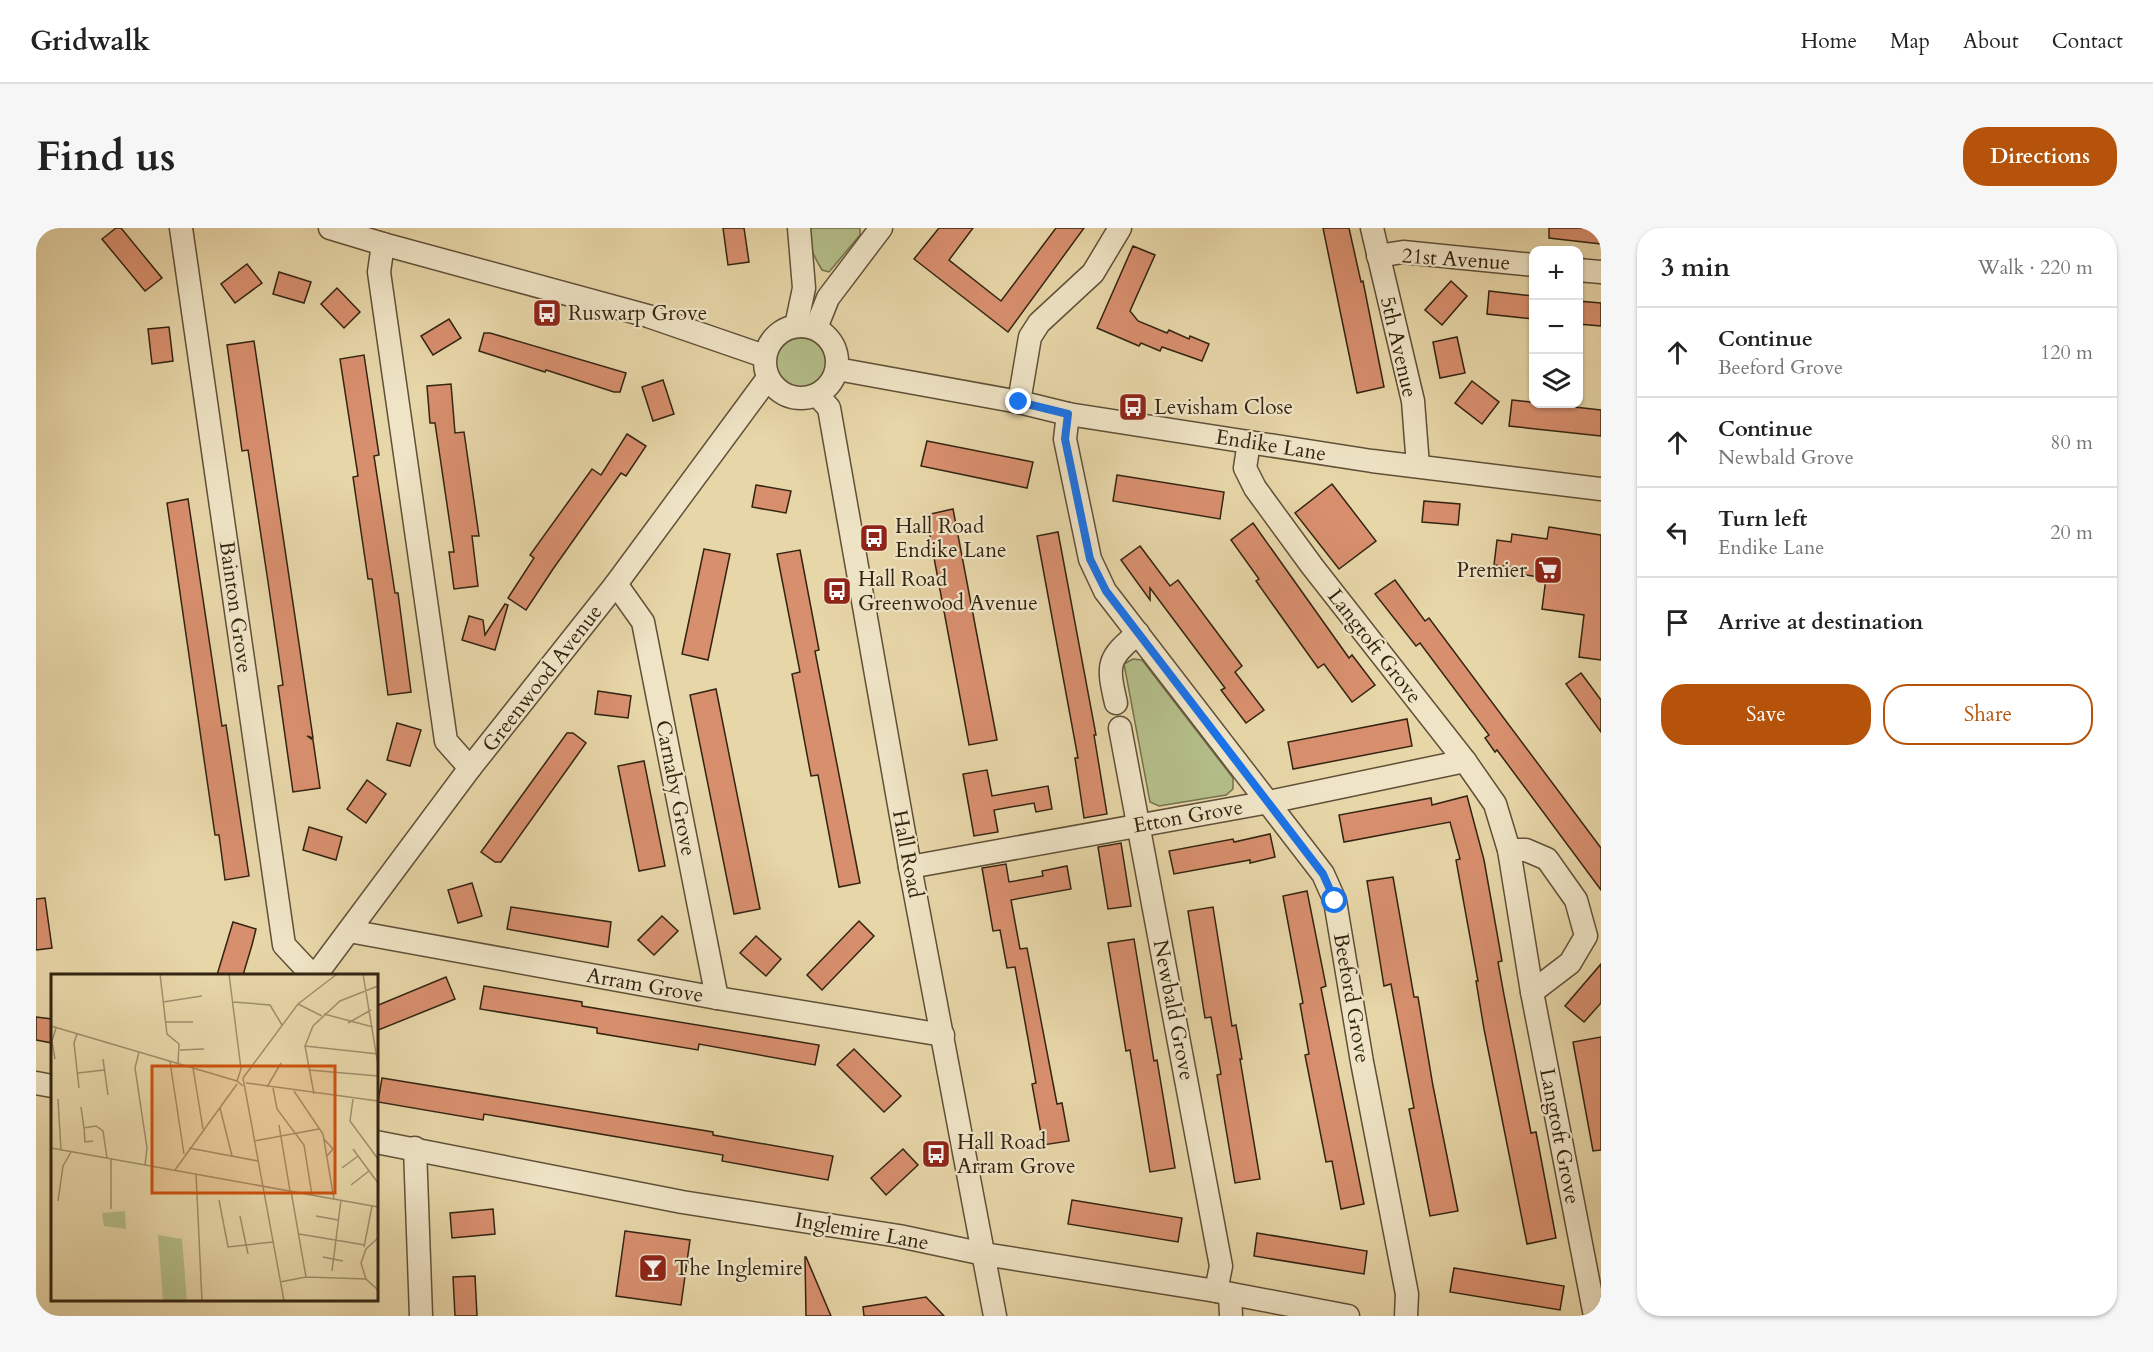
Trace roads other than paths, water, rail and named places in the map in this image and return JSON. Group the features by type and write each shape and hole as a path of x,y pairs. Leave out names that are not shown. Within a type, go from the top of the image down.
{"street":[{"name":"Bainton Grove","path":"181,228 284,945 313,974"},
{"path":"330,228 648,316 766,367 782,394 799,399 817,395 834,380 837,369 837,352 829,338 806,327 781,331 770,342 766,367"},
{"path":"799,228 806,327"},
{"path":"806,327 881,228"},
{"path":"1019,402 1030,337 1039,323 1093,273 1120,228"},
{"name":"5th Avenue","path":"1372,228 1413,401 1418,466"},
{"path":"383,244 379,272 446,741 470,768"},
{"name":"21st Avenue","path":"1378,256 1403,252 1529,266"},
{"path":"1583,270 1601,272"},
{"name":"Greenwood Avenue","path":"315,974 470,768 616,584 766,367"},
{"name":"Endike Lane","path":"837,369 1019,402 1068,414 1372,461 1601,489"},
{"name":"Hall Road","path":"817,395 829,408 910,867 995,1316"},
{"path":"1068,414 1065,439 1090,559 1106,591 1138,633 1121,647 1111,661 1110,680 1116,702"},
{"name":"Langtoft Grove","path":"1249,442 1245,468 1256,488 1312,566 1465,761 1495,804 1509,850 1532,992 1595,1316"},
{"name":"Carnaby Grove","path":"616,584 643,622 717,998"},
{"name":"Beeford Grove","path":"1138,633 1323,874 1335,901 1362,1062 1407,1294 1406,1316"},
{"name":"Newbald Grove","path":"1120,728 1226,1300"},
{"name":"Etton Grove","path":"910,867 1269,802 1465,761"},
{"path":"1509,850 1526,850 1547,859 1576,900 1586,936 1570,963 1532,992"},
{"name":"Arram Grove","path":"349,931 717,998 943,1035"},
{"path":"36,1083 51,1086"},
{"name":"Inglemire Lane","path":"378,1142 681,1202 899,1236 1226,1300 1348,1316"},
{"path":"415,1148 421,1316"}],"place":[{"name":"Ruswarp Grove","path":"547,313"},
{"name":"Levisham Close","path":"1133,407"},
{"name":"Hall Road Endike Lane","path":"874,538"},
{"name":"Premier","path":"1548,570"},
{"name":"Hall Road Greenwood Avenue","path":"837,591"},
{"name":"Hall Road Arram Grove","path":"936,1154"},
{"name":"The Inglemire","path":"653,1268"}]}
